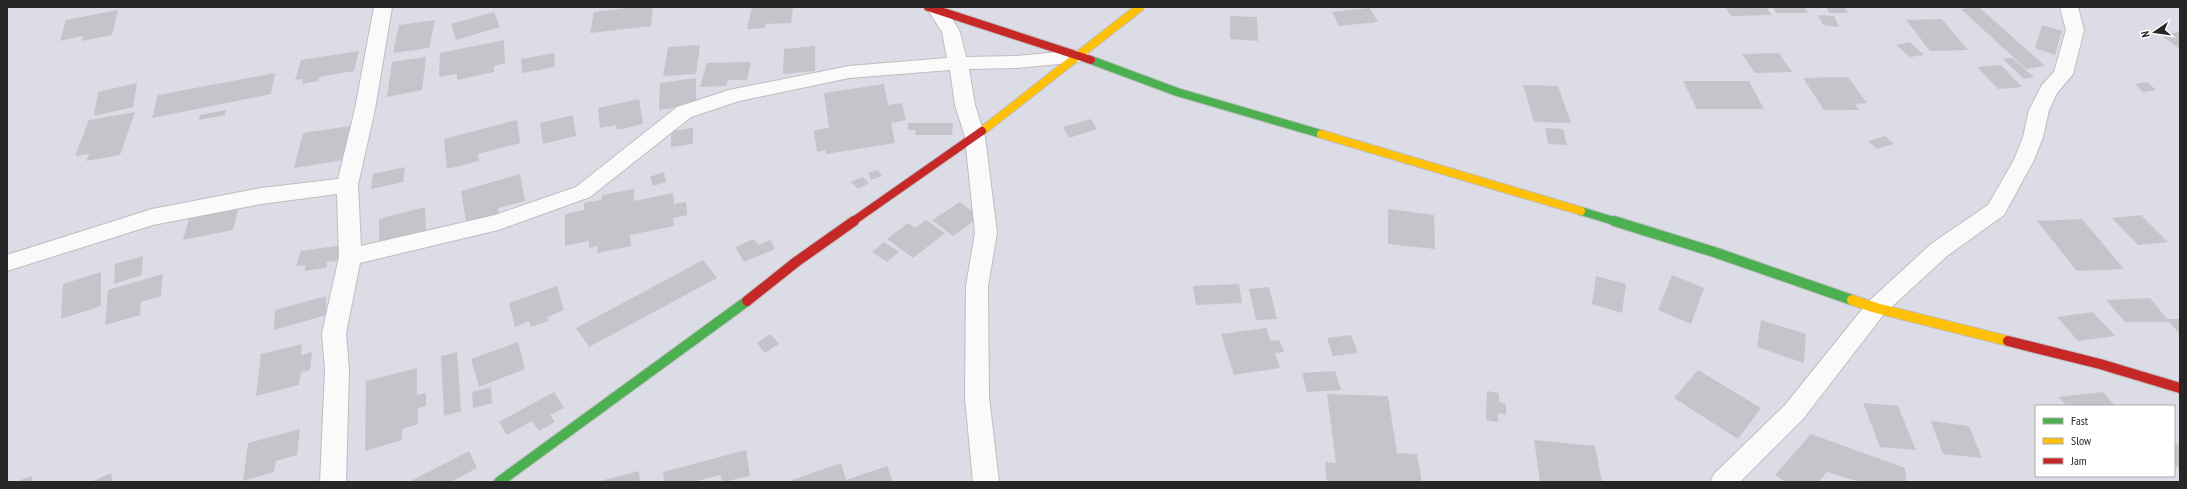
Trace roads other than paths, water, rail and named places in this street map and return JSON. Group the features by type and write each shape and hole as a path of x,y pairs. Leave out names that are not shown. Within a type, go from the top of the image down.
{"street":[{"path":"333,482 337,370 334,333 350,257 347,185 365,109 384,7"},
{"path":"499,482 719,323 796,262 975,137 1080,56 1140,7"},
{"path":"1723,482 1794,412 1876,308 1939,250 1996,210 2024,160 2033,137 2039,110 2049,90 2063,74 2075,30 2069,7"},
{"path":"933,8 1080,56 1177,92 1686,244 1876,308 2100,364 2180,388"},
{"path":"933,8 950,32 958,63 965,105 975,137 986,233 977,286 977,397 986,482"},
{"path":"350,257 498,222 583,192 684,112 736,95 849,72 958,63 1016,62 1080,56"},
{"path":"7,264 152,217 261,196 347,185"}]}
